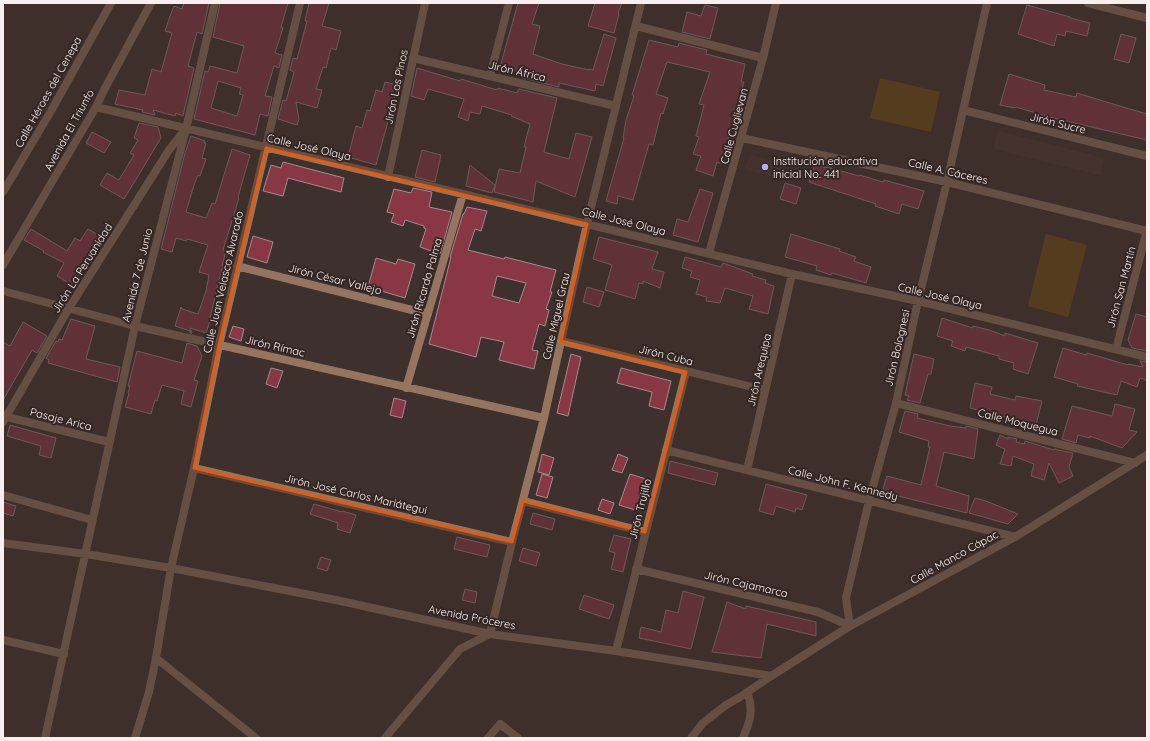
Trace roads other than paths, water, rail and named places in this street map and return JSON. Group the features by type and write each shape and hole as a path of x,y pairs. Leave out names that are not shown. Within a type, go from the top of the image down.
{"street":[{"name":"Calle Héroes del Cenepa","path":"3,192 51,111 111,3"},
{"name":"Avenida El Triunfo","path":"3,265 96,107 151,3"},
{"name":"Avenida 7 de Junio","path":"45,738 135,326 186,129 215,3"},
{"name":"Calle Juan Velasco Alvarado","path":"135,738 149,692 171,568 194,468 219,345 300,3"},
{"name":"Jirón Los Pinos","path":"388,176 425,3"},
{"path":"490,76 510,3"},
{"name":"Calle Miguel Grau","path":"490,634 544,418 588,224 641,3"},
{"name":"Calle Cuglievan","path":"709,253 764,58 776,3"},
{"name":"Jirón Bolognesi","path":"850,626 846,598 869,501 896,403 987,3"},
{"path":"1088,3 1119,7 1147,18"},
{"path":"636,26 764,58"},
{"name":"Jirón África","path":"413,58 616,106"},
{"name":"Calle José Olaya","path":"96,107 464,194 792,274 918,301 1147,357"},
{"name":"Jirón Sucre","path":"963,110 1147,156"},
{"name":"Jirón La Peruanidad","path":"5,420 69,308 169,150 186,129"},
{"name":"Calle A. Cáceres","path":"742,138 947,182 1147,231"},
{"name":"Jirón Ricardo Palma","path":"406,388 464,194"},
{"name":"Jirón San Martín","path":"1116,349 1147,231"},
{"name":"Jirón César Vallejo","path":"237,266 428,314"},
{"name":"Jirón Arequipa","path":"747,470 792,274"},
{"name":"Jirón Rímac","path":"3,291 135,326 544,418"},
{"name":"Jirón Cuba","path":"561,341 765,390"},
{"name":"Jirón Trujillo","path":"616,651 686,372"},
{"name":"Calle Moquegua","path":"896,403 1136,463"},
{"name":"Pasaje Arica","path":"5,420 109,442"},
{"name":"Calle John F. Kennedy","path":"666,450 1015,537"},
{"name":"Calle Manco Cápac","path":"691,738 703,723 714,714 850,626 1015,537 1147,455"},
{"name":"Jirón José Carlos Mariátegui","path":"194,468 512,542"},
{"path":"3,495 92,520"},
{"path":"523,501 645,532"},
{"name":"Avenida Próceres","path":"3,543 86,554 171,568 336,600 490,634 616,651 771,676"},
{"name":"Jirón Cajamarca","path":"636,569 818,612 850,626"},
{"path":"385,738 460,649 490,634"},
{"path":"3,640 64,654"},
{"path":"156,658 256,738"},
{"path":"743,738 749,726 752,712 750,699 747,692"},
{"path":"488,738 500,724 518,738"}],"place":[{"name":"Institución educativa inicial No. 441","path":"765,167"}]}
